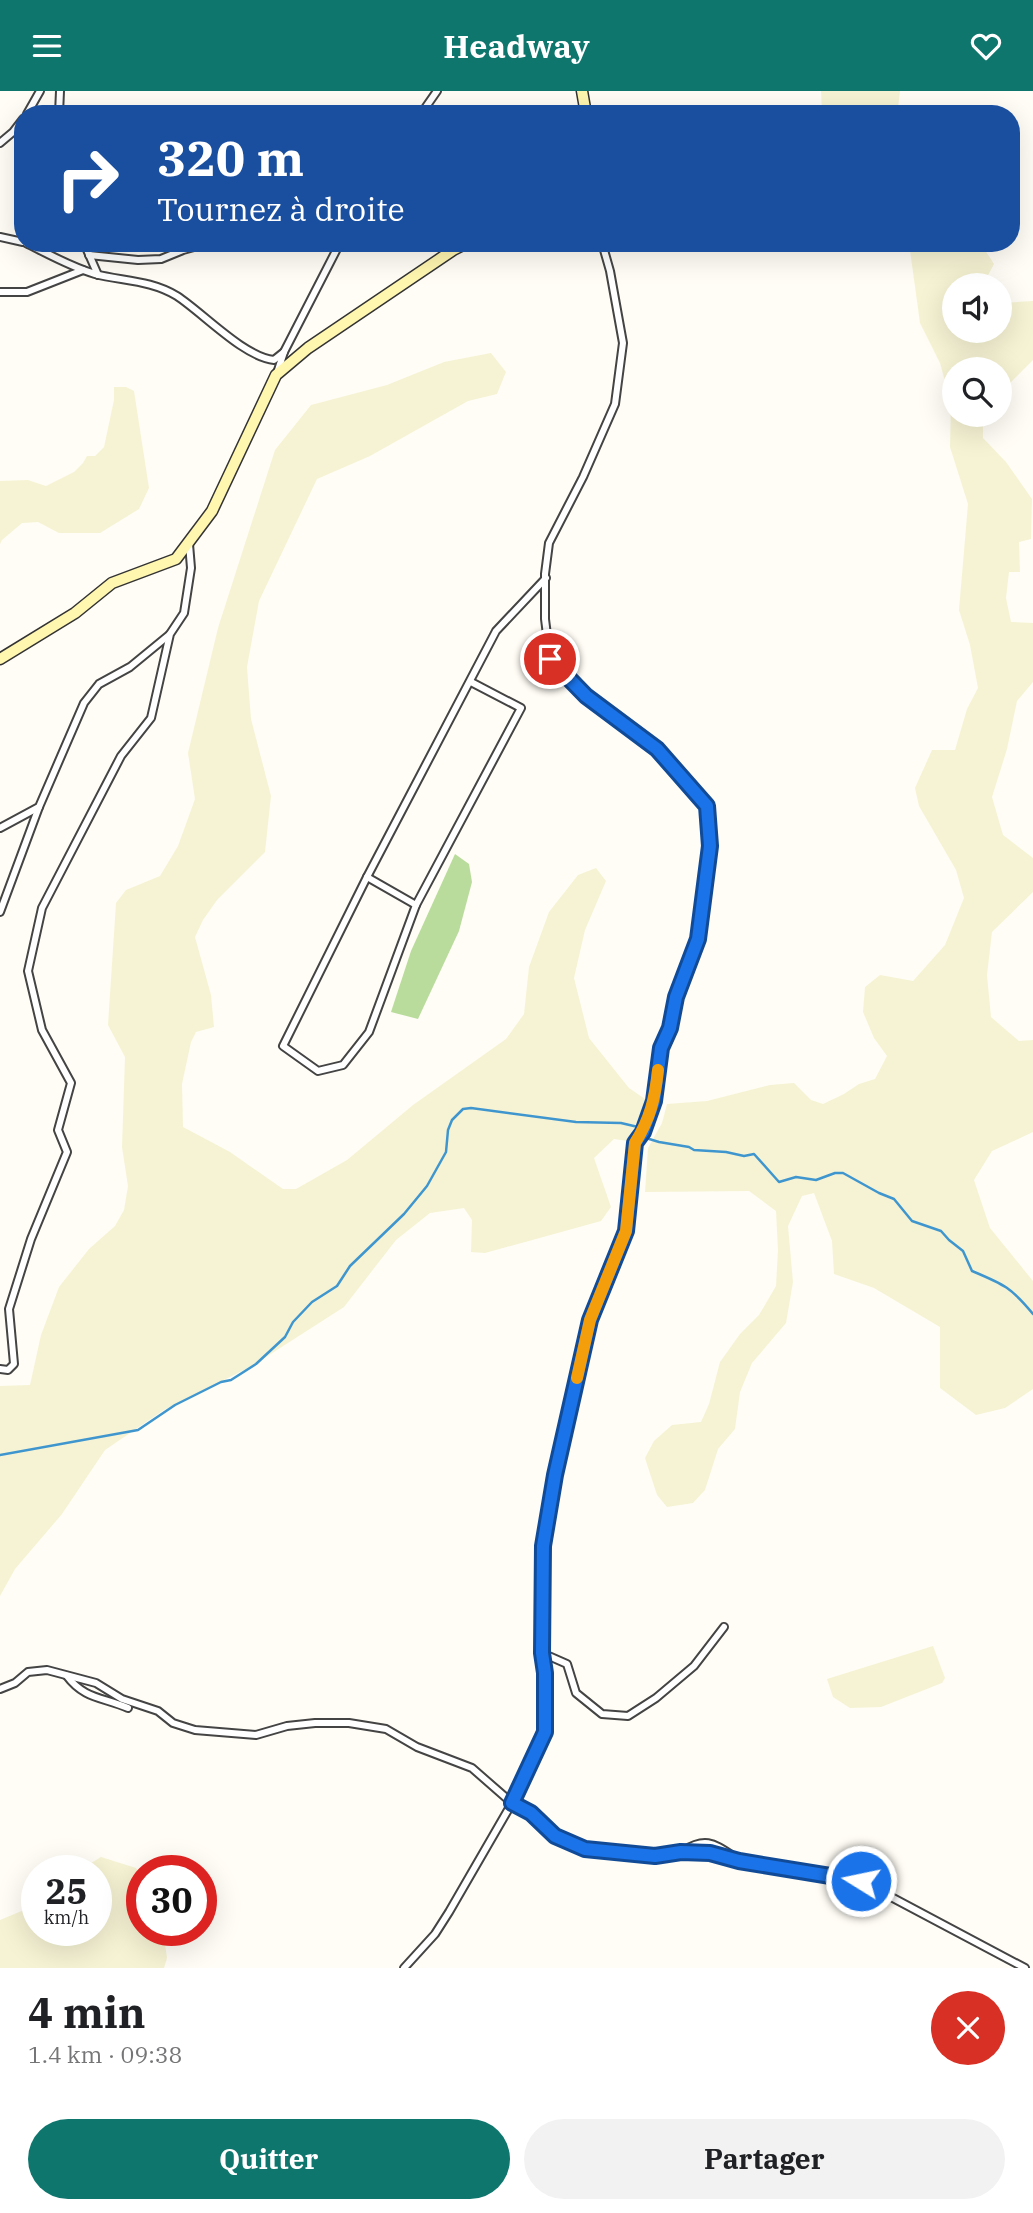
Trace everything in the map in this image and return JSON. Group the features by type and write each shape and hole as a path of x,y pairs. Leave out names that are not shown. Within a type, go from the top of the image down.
{"street":[{"path":"0,143 14,131"},
{"path":"45,252 83,270 98,275 142,281 174,295 263,359 274,360 284,352"},
{"path":"89,254 138,260 161,259 179,252"},
{"path":"0,659 75,613 112,583 176,559 212,511 276,375 284,352 335,252"},
{"path":"276,375 308,348 450,252"},
{"path":"404,1968 442,1923 512,1803 545,1732 545,1673 542,1653 543,1546 555,1475 590,1320 626,1231 635,1143 643,1132 654,1101 661,1048 670,1028 676,997 698,939 710,846 707,806 657,749 586,696 550,659 545,619 549,543 583,477 615,404 623,343 605,252"},
{"path":"89,254 98,275"},
{"path":"0,292 27,292 83,270"},
{"path":"0,912 39,807 84,703 99,684 130,667 170,634 184,613 191,569 189,542"},
{"path":"471,682 522,708 416,905 369,1032 343,1065 318,1071 283,1046 367,877 496,631 546,579"},
{"path":"0,1370 8,1370 14,1364 9,1310 31,1239 67,1152 58,1130 71,1083 42,1030 28,971 42,908 121,756 151,718 170,634"},
{"path":"0,828 39,807"},
{"path":"367,877 416,905"},
{"path":"542,1653 567,1664 576,1693 602,1714 628,1716 656,1698 695,1666 724,1627"},
{"path":"0,1689 15,1683 28,1672 47,1670 96,1683 122,1699 158,1711 173,1723 195,1730 256,1735 287,1726 315,1723 349,1723 386,1729 417,1747 472,1768 512,1803 531,1813 555,1836 585,1849 655,1856 681,1852 710,1853 739,1861 861,1881 1025,1968"},
{"path":"66,1674 76,1688 128,1708"},
{"path":"411,1968 426,1944"}],"shaded area":[{"path":"821,91 900,91 898,105 822,105"},
{"path":"910,252 986,252 994,264 989,273 942,273 942,343 1012,343 1012,302 1033,301 1033,360 1012,381 1012,357 942,357 942,370 920,323"},
{"path":"491,353 506,372 497,394 468,401 370,456 317,479 259,601 247,667 251,719 271,796 265,852 217,900 195,937 211,995 214,1027 196,1032 191,1042 182,1084 183,1127 230,1152 283,1189 296,1189 347,1160 413,1105 506,1039 524,1014 529,967 549,912 578,875 596,868 606,881 585,930 574,978 589,1038 629,1088 648,1101 628,1141 614,1139 594,1158 611,1207 601,1221 485,1253 471,1252 472,1220 464,1208 430,1213 396,1240 344,1307 252,1366 164,1410 105,1450 62,1514 15,1569 0,1596 0,1386 30,1385 41,1335 59,1287 89,1249 115,1226 124,1210 128,1186 122,1147 125,1057 108,1025 116,903 126,890 160,876 178,846 195,799 188,753 218,628 275,450 311,405 387,385 444,362"},
{"path":"114,387 126,387 134,391 149,488 139,509 100,533 59,533 38,522 22,523 0,544 0,481 28,480 46,486 74,472 87,456 95,456 104,447 114,400"},
{"path":"950,427 983,427 983,438 1006,462 1032,499 1031,539 1019,542 1020,572 1009,572 1006,598 1011,622 1033,623 1033,682 1017,701 1007,749 992,797 1003,835 1033,858 1033,892 992,932 987,975 991,1017 1019,1041 1033,1040 1033,1132 992,1151 974,1180 990,1228 1033,1281 1033,1389 1005,1408 976,1415 940,1388 940,1327 874,1288 834,1274 832,1241 814,1193 802,1196 788,1226 793,1282 786,1323 752,1363 740,1392 735,1429 718,1449 705,1490 693,1503 667,1507 657,1495 645,1458 654,1441 672,1425 701,1422 709,1404 720,1362 740,1334 759,1315 776,1286 778,1250 776,1211 749,1191 645,1192 648,1148 662,1123 667,1104 707,1101 770,1085 794,1083 811,1100 823,1104 859,1084 875,1079 887,1056 874,1038 863,1012 865,987 880,975 913,981 945,945 964,898 956,870 919,806 915,788 932,750 955,750 967,709 978,688 970,645 959,610 968,504 950,447"},
{"path":"933,1646 945,1678 942,1683 881,1707 850,1708 833,1697 827,1679"},
{"path":"112,1860 126,1865 126,1946 165,1946 167,1958 164,1968 0,1968 0,1920 21,1911 21,1946 112,1946"}],"green space":[{"path":"455,854 469,864 472,882 459,931 418,1019 391,1012 411,951"}],"waterway":[{"path":"0,1455 138,1430 175,1405 221,1382 231,1380 256,1364 285,1337 293,1322 312,1302 337,1286 350,1266 404,1214 427,1186 446,1152 452,1120 463,1109 576,1122 621,1123 638,1127 646,1138 659,1142 694,1150 744,1156 754,1154 779,1182 796,1177 816,1180 843,1173 894,1199 912,1221 941,1231 963,1251 972,1271 1006,1287 1033,1314"}],"slow traffic":[{"path":"577,1378 590,1320 626,1231 635,1143 643,1132 654,1101 658,1070"}],"route":[{"path":"550,659 586,696 657,749 707,806 710,846 698,939 676,997 670,1028 661,1048 654,1101 643,1132 635,1143 626,1231 590,1320 555,1475 543,1546 542,1653 545,1673 545,1732 512,1803 531,1813 555,1836 585,1849 655,1856 681,1852 710,1853 739,1861 861,1881"}]}
